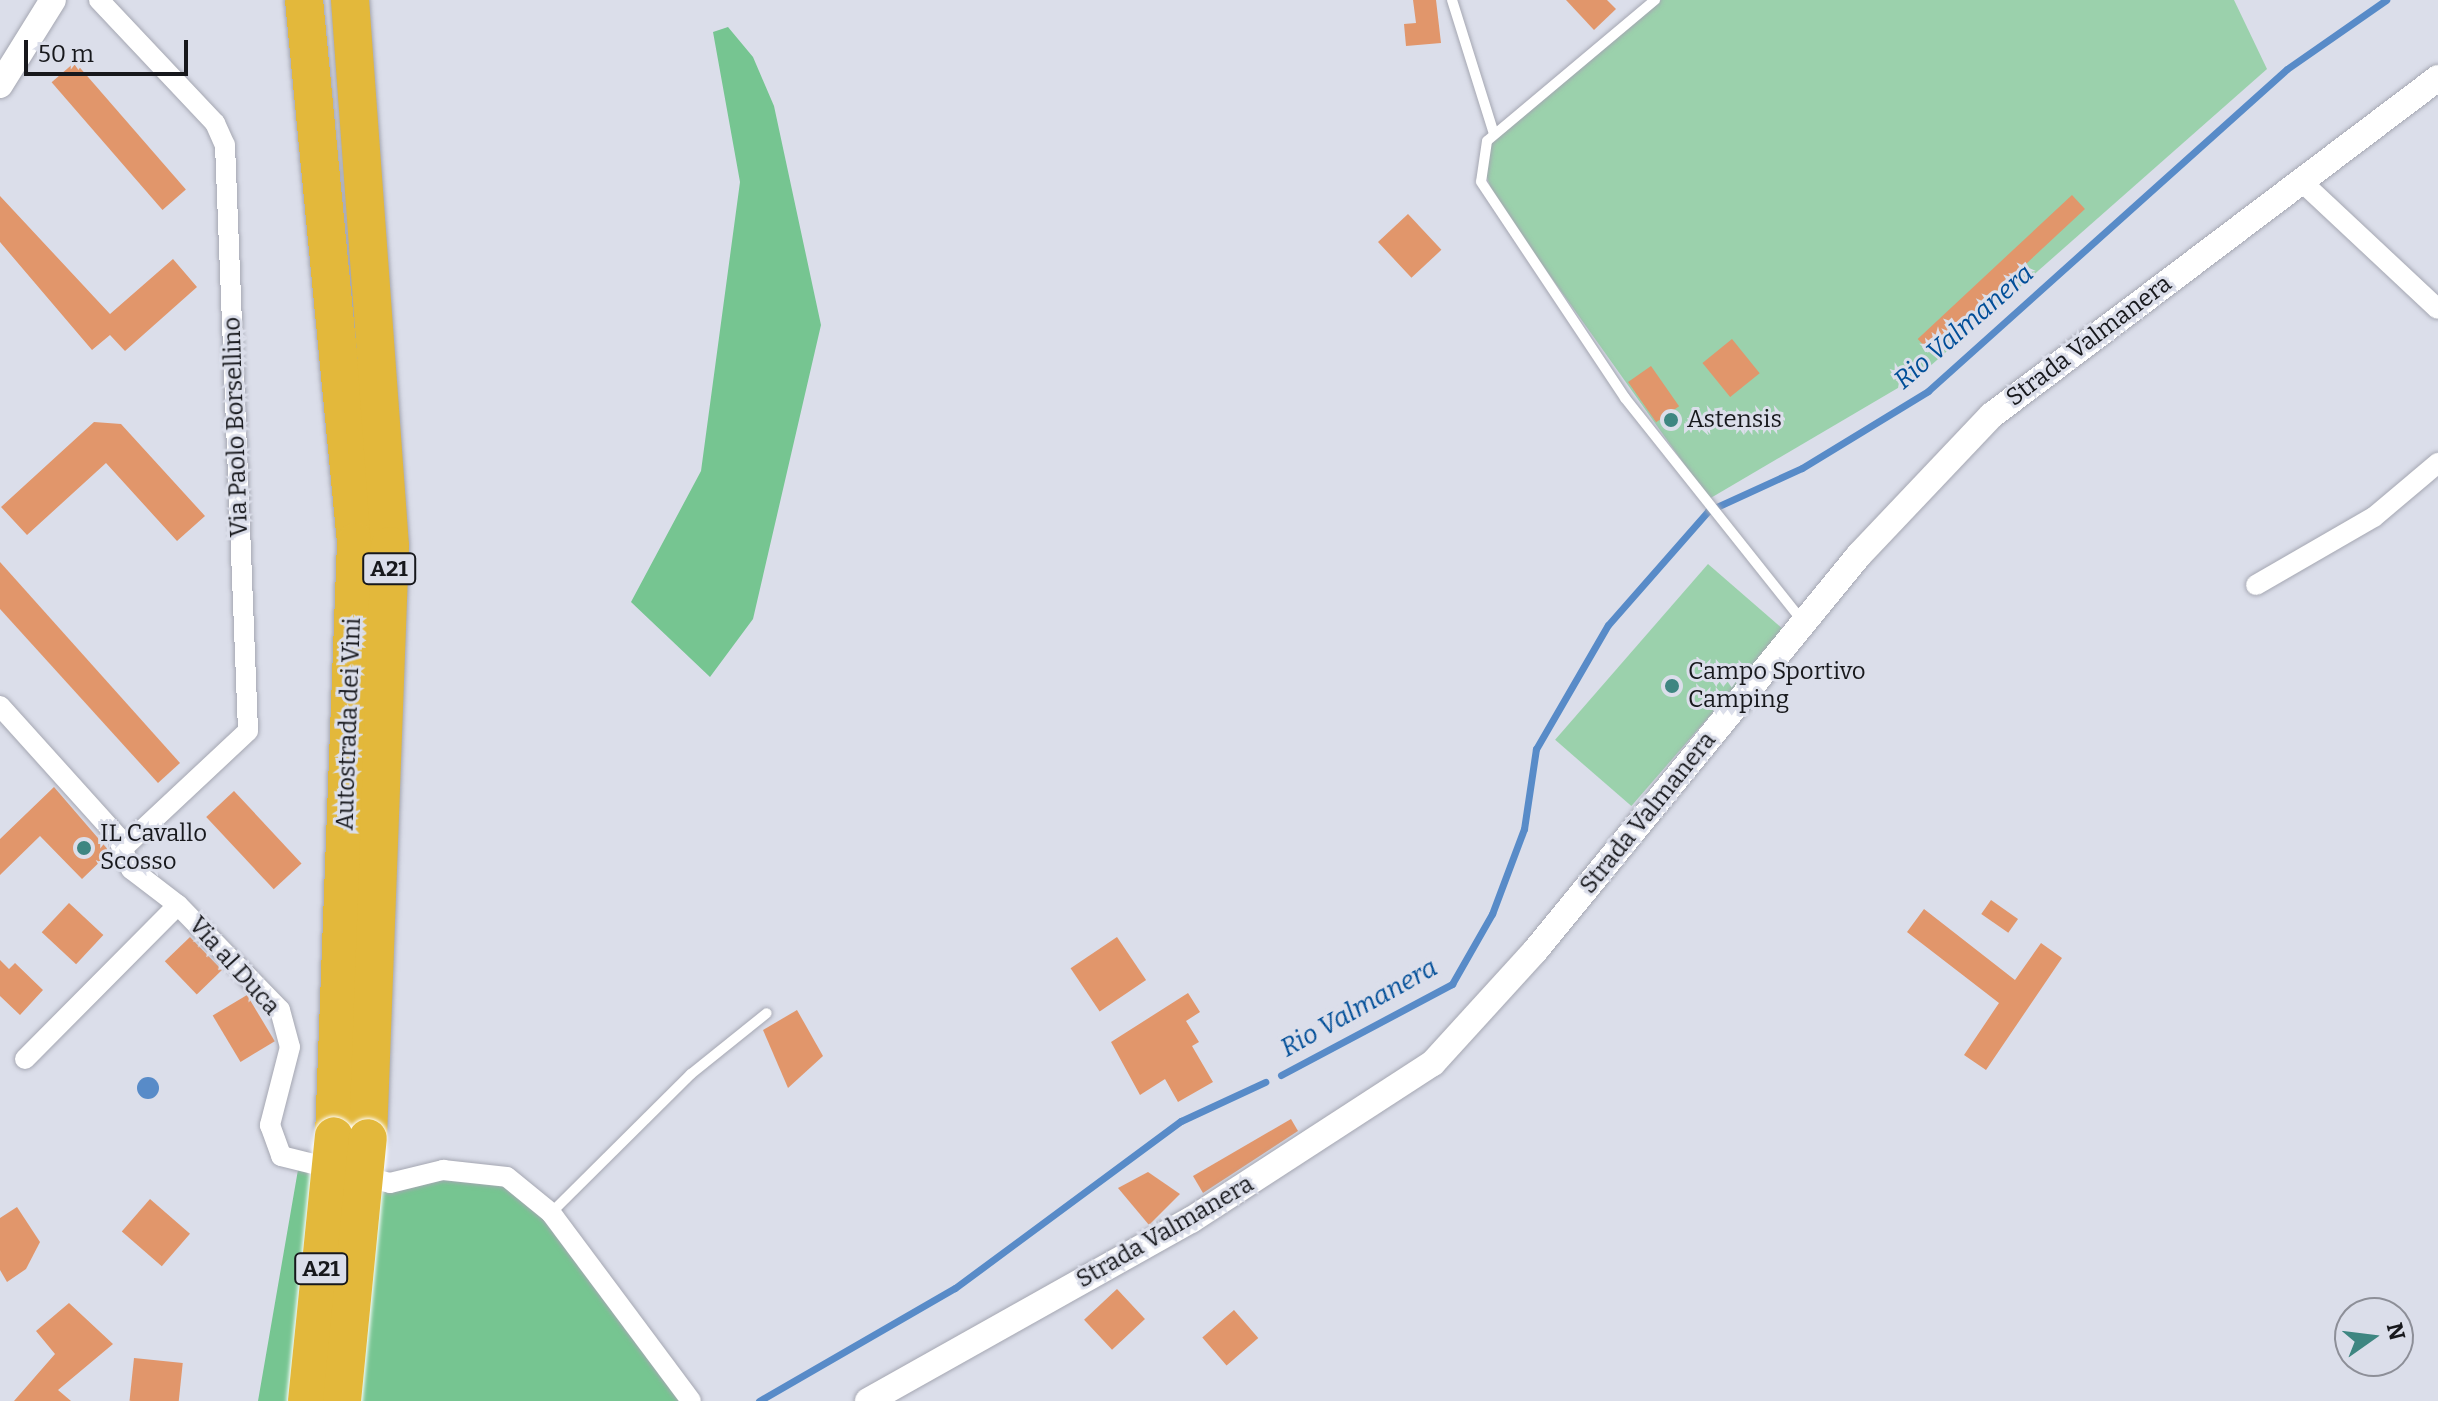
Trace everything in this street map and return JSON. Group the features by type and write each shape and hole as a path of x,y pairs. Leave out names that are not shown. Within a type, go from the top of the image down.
{"highway":[{"name":"Autostrada dei Vini","path":"304,0 356,542 351,1137 342,1401"},
{"name":"Autostrada dei Vini","path":"307,1401 351,1137 390,546 350,0"}],"street":[{"path":"0,85 53,0"},
{"name":"Via Paolo Borsellino","path":"99,0 215,123 225,145 248,731 123,848"},
{"name":"Strada Valmanera","path":"868,1401 1191,1220 1433,1063 1804,624 1992,415 2438,78"},
{"path":"2301,181 2438,309"},
{"path":"2256,585 2374,517 2438,463"},
{"name":"Via al Duca","path":"0,706 123,848 131,869 178,905 280,1010 290,1047 270,1125 281,1156 390,1183 443,1170 507,1177 551,1213 691,1401"},
{"path":"25,1059 178,905"}],"lane":[{"path":"1452,0 1494,134"},
{"path":"1655,0 1494,134 1480,166 1487,199 1707,502 1804,624"},
{"path":"551,1213 691,1074 767,1013"}],"green space":[{"path":"1661,0 2234,0 2267,69 1920,375 1709,499 1494,197 1485,172 1489,145"},
{"path":"728,27 753,57 774,106 821,325 753,619 710,677 631,602 701,471 740,182 713,32"},
{"name":"Campo Sportivo Camping","path":"1708,564 1784,630 1631,806 1555,740"},
{"path":"299,1164 390,1183 443,1170 507,1177 551,1213 691,1401 258,1401"}],"water":[{"path":"148,1077 156,1080 159,1088 156,1096 148,1099 140,1096 137,1088 140,1080"}],"building":[{"path":"1413,0 1436,0 1441,43 1406,46 1404,24 1416,23"},
{"path":"1566,0 1607,0 1616,9 1594,30"},
{"path":"75,62 186,190 162,210 52,82"},
{"path":"2072,195 2085,209 1931,353 1918,339"},
{"path":"0,196 110,314 173,259 197,287 125,351 110,335 92,350 0,242"},
{"path":"1408,214 1441,250 1411,278 1378,242"},
{"path":"1732,339 1760,373 1730,397 1702,363"},
{"path":"1651,366 1679,406 1656,422 1628,382"},
{"path":"94,422 121,424 205,516 177,541 106,463 27,535 1,507"},
{"path":"0,562 180,763 158,783 0,609"},
{"path":"54,787 110,852 82,879 40,836 0,875 0,839"},
{"path":"234,791 302,863 274,889 206,817"},
{"path":"1991,900 2018,919 2008,933 1981,914"},
{"path":"69,903 103,935 76,964 42,932"},
{"path":"1924,909 2015,980 2041,943 2062,958 1986,1070 1964,1055 1999,1003 1907,932"},
{"path":"190,937 222,970 197,994 165,961"},
{"path":"1117,937 1146,980 1100,1011 1071,968"},
{"path":"0,960 9,969 15,963 43,990 20,1015 0,996"},
{"path":"1188,993 1200,1012 1186,1021 1199,1042 1192,1046 1213,1082 1178,1102 1165,1079 1140,1095 1111,1042"},
{"path":"247,995 275,1041 241,1062 213,1016"},
{"path":"797,1010 823,1056 788,1088 763,1030"},
{"path":"1291,1119 1298,1131 1203,1193 1193,1176"},
{"path":"1148,1172 1180,1194 1149,1225 1118,1188"},
{"path":"150,1199 190,1234 162,1266 122,1231"},
{"path":"17,1207 40,1242 26,1269 7,1282 0,1270 0,1218"},
{"path":"1117,1289 1145,1319 1112,1350 1084,1320"},
{"path":"69,1303 113,1344 58,1390 71,1401 14,1401 55,1354 36,1331"},
{"path":"1234,1310 1258,1338 1227,1365 1202,1338"},
{"path":"134,1358 183,1363 179,1401 130,1401"}],"waterway":[{"name":"Rio Valmanera","path":"1281,1075 1452,984 1492,914 1524,829 1536,749 1608,625 1708,511 1802,468 1928,391 2287,69 2386,0"},
{"name":"Rio Valmanera","path":"759,1401 955,1288 1181,1121 1265,1082"}],"place":[{"name":"Astensis","path":"1671,420"},
{"name":"Campo Sportivo Camping","path":"1672,686"},
{"name":"IL Cavallo Scosso","path":"84,848"}]}
